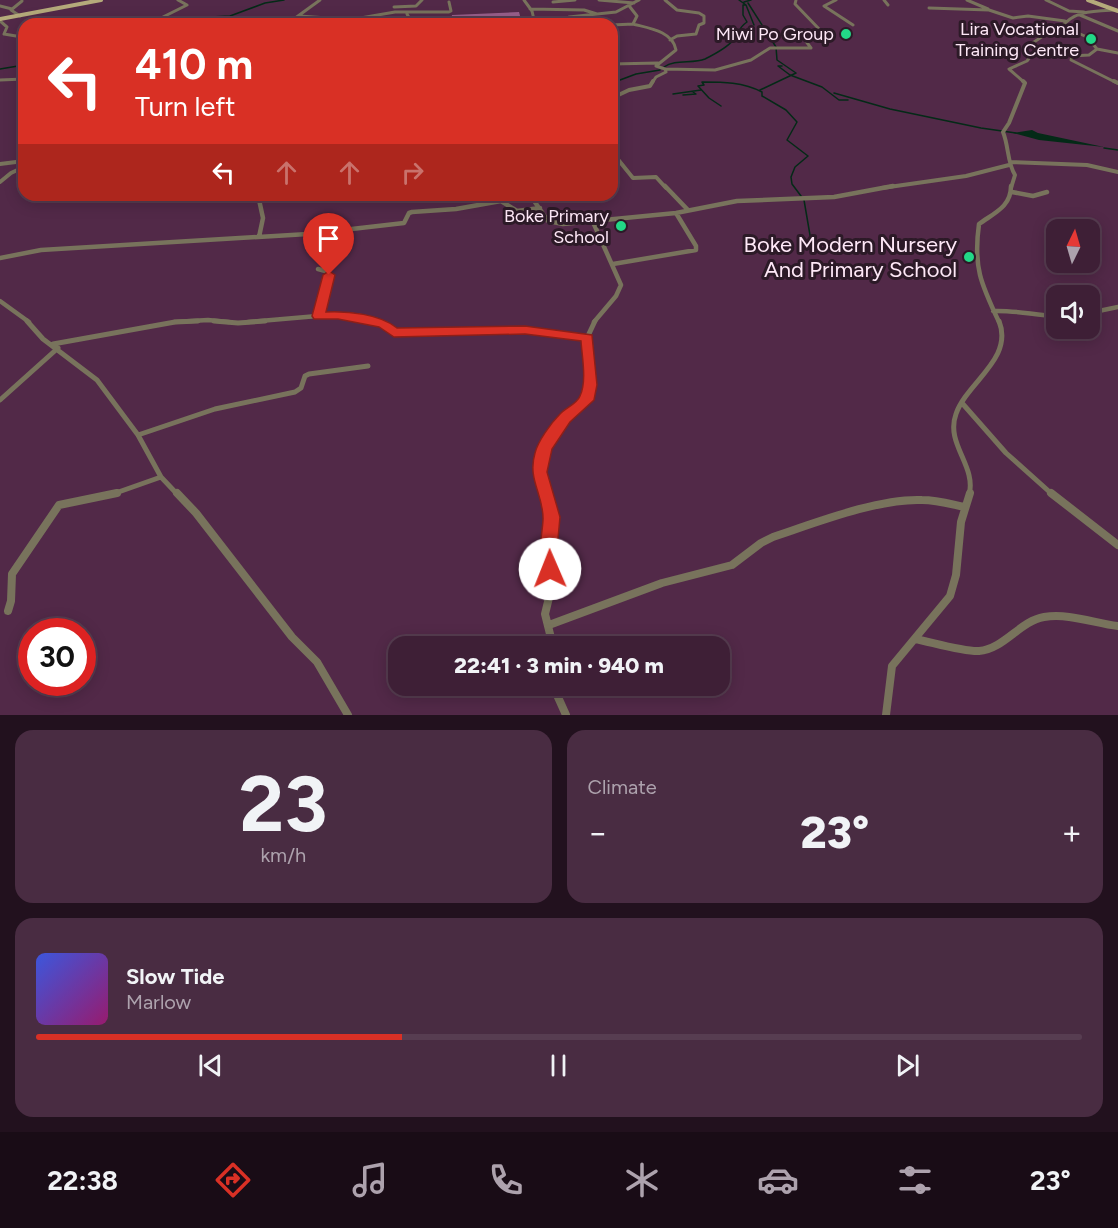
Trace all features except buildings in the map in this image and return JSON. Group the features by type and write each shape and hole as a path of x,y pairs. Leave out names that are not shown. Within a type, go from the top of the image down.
{"main road":[{"path":"0,20 101,0"},
{"path":"1088,0 1117,11"}],"street":[{"path":"163,17 187,5 178,0"},
{"path":"296,18 320,0"},
{"path":"394,7 415,6 422,0"},
{"path":"524,0 532,18"},
{"path":"553,2 575,0"},
{"path":"599,0 636,3"},
{"path":"569,18 630,7 639,0"},
{"path":"665,0 677,10 699,13 704,16 704,23 699,26 697,33 677,36 670,40"},
{"path":"658,63 656,66 665,69 712,71 753,59 766,53 770,48 811,48 805,40 810,33 821,31 796,6 796,0"},
{"path":"836,0 824,6 852,25"},
{"path":"884,0 888,5"},
{"path":"967,0 1014,18 1028,16 1063,24 1088,37 1097,49 1118,53"},
{"path":"1046,0 1069,11 1117,11"},
{"path":"12,9 22,1"},
{"path":"392,2 395,12"},
{"path":"360,18 395,12 407,14 450,12 449,2"},
{"path":"0,6 12,9 20,16"},
{"path":"630,7 637,16 632,21 633,24"},
{"path":"607,8 612,11"},
{"path":"929,8 989,10"},
{"path":"530,9 584,10 597,14"},
{"path":"306,10 319,16"},
{"path":"886,715 892,666 950,596 955,583 960,525 972,488 953,430 953,422 962,403 997,356 1002,335 982,288 978,272 978,230 984,218 1009,202 1012,192 1011,184 1015,175 1009,164 1008,145 1002,132 1009,126 1018,93 1024,83 1009,69 1028,62 1030,57 1026,48 1028,46 1085,12"},
{"path":"407,14 409,18"},
{"path":"1080,15 1118,31"},
{"path":"299,16 334,18"},
{"path":"0,20 8,27 5,34 18,36"},
{"path":"618,25 633,24 658,30 675,44 676,51 658,63 618,64"},
{"path":"1097,49 1096,52 1070,58 1091,71 1118,83"},
{"path":"618,95 629,90 649,87 656,77 665,73 665,69"},
{"path":"0,80 18,79"},
{"path":"618,159 633,178 656,177 688,210"},
{"path":"0,164 18,162"},
{"path":"1028,162 1031,167"},
{"path":"535,201 548,221 553,224 676,213 737,201 834,197 864,190 966,176 1009,164 1028,162 1088,165 1118,172"},
{"path":"0,183 18,170"},
{"path":"1012,192 1034,196 1047,192"},
{"path":"259,201 263,219 259,237"},
{"path":"0,258 41,250 334,232 404,223 409,213 412,212 463,208 499,201 507,202 512,209 518,211 540,208"},
{"path":"613,264 696,250 696,246 676,213"},
{"path":"551,636 545,614 553,581 549,561 551,517 539,472 543,451 565,418 587,400 590,385 587,338 595,320 621,288 620,280 597,235 593,222"},
{"path":"318,269 329,272 319,316"},
{"path":"0,301 29,322 44,339 97,380 138,435 161,477 196,513 292,637 317,662 348,715"},
{"path":"1100,311 1118,307"},
{"path":"993,311 1014,310 1032,315 1046,316"},
{"path":"0,400 55,346 174,322 208,320 238,323 338,315 383,324 394,333 525,330 587,338"},
{"path":"138,435 199,412 295,392 301,388 305,376 309,374 368,366"},
{"path":"962,403 1006,453 1034,480 1118,545"},
{"path":"8,611 13,600 8,586 12,574 59,505 118,492 161,477"},
{"path":"549,625 599,604 686,576 732,565 746,557 760,543 868,505 919,500 942,501 964,507"},
{"path":"915,639 978,651 986,650 1024,624 1040,617 1082,620 1118,626"},
{"path":"557,696 566,715"}],"shaded area":[{"path":"519,12 521,18 452,18 452,15"},
{"path":"1032,130 1104,147 1039,140 1013,133"}],"waterway":[{"path":"208,18 230,16 265,3 284,0"},
{"path":"739,0 746,5"},
{"path":"744,2 751,0"},
{"path":"748,3 776,47 777,60 796,73 791,75"},
{"path":"664,67 673,63 705,59 728,45 747,22 743,15 743,5 746,5"},
{"path":"746,5 754,25"},
{"path":"0,69 18,66"},
{"path":"782,66 778,66 791,75"},
{"path":"618,81 636,74 660,70"},
{"path":"760,90 791,75"},
{"path":"791,75 822,87 839,100 848,100"},
{"path":"721,106 709,98 698,86 704,85 702,82 748,86 762,92 762,96 786,110 797,122 787,140 808,156 795,167 791,177 792,184 804,200 811,241 801,251"},
{"path":"673,94 701,90"},
{"path":"683,95 696,94 693,92"},
{"path":"834,93 890,109 1016,133"},
{"path":"1104,148 1118,150"}],"place":[{"name":"Miwi Po Group","path":"846,34"},
{"name":"Lira Vocational Training Centre","path":"1091,39"},
{"name":"Boke Primary School","path":"621,226"},
{"name":"Boke Modern Nursery And Primary School","path":"969,257"}],"route":[{"path":"329,275 319,316 338,315 377,322 387,326 394,333 525,330 587,338 590,385 587,400 562,421 543,451 539,472 551,517 550,569"}]}
